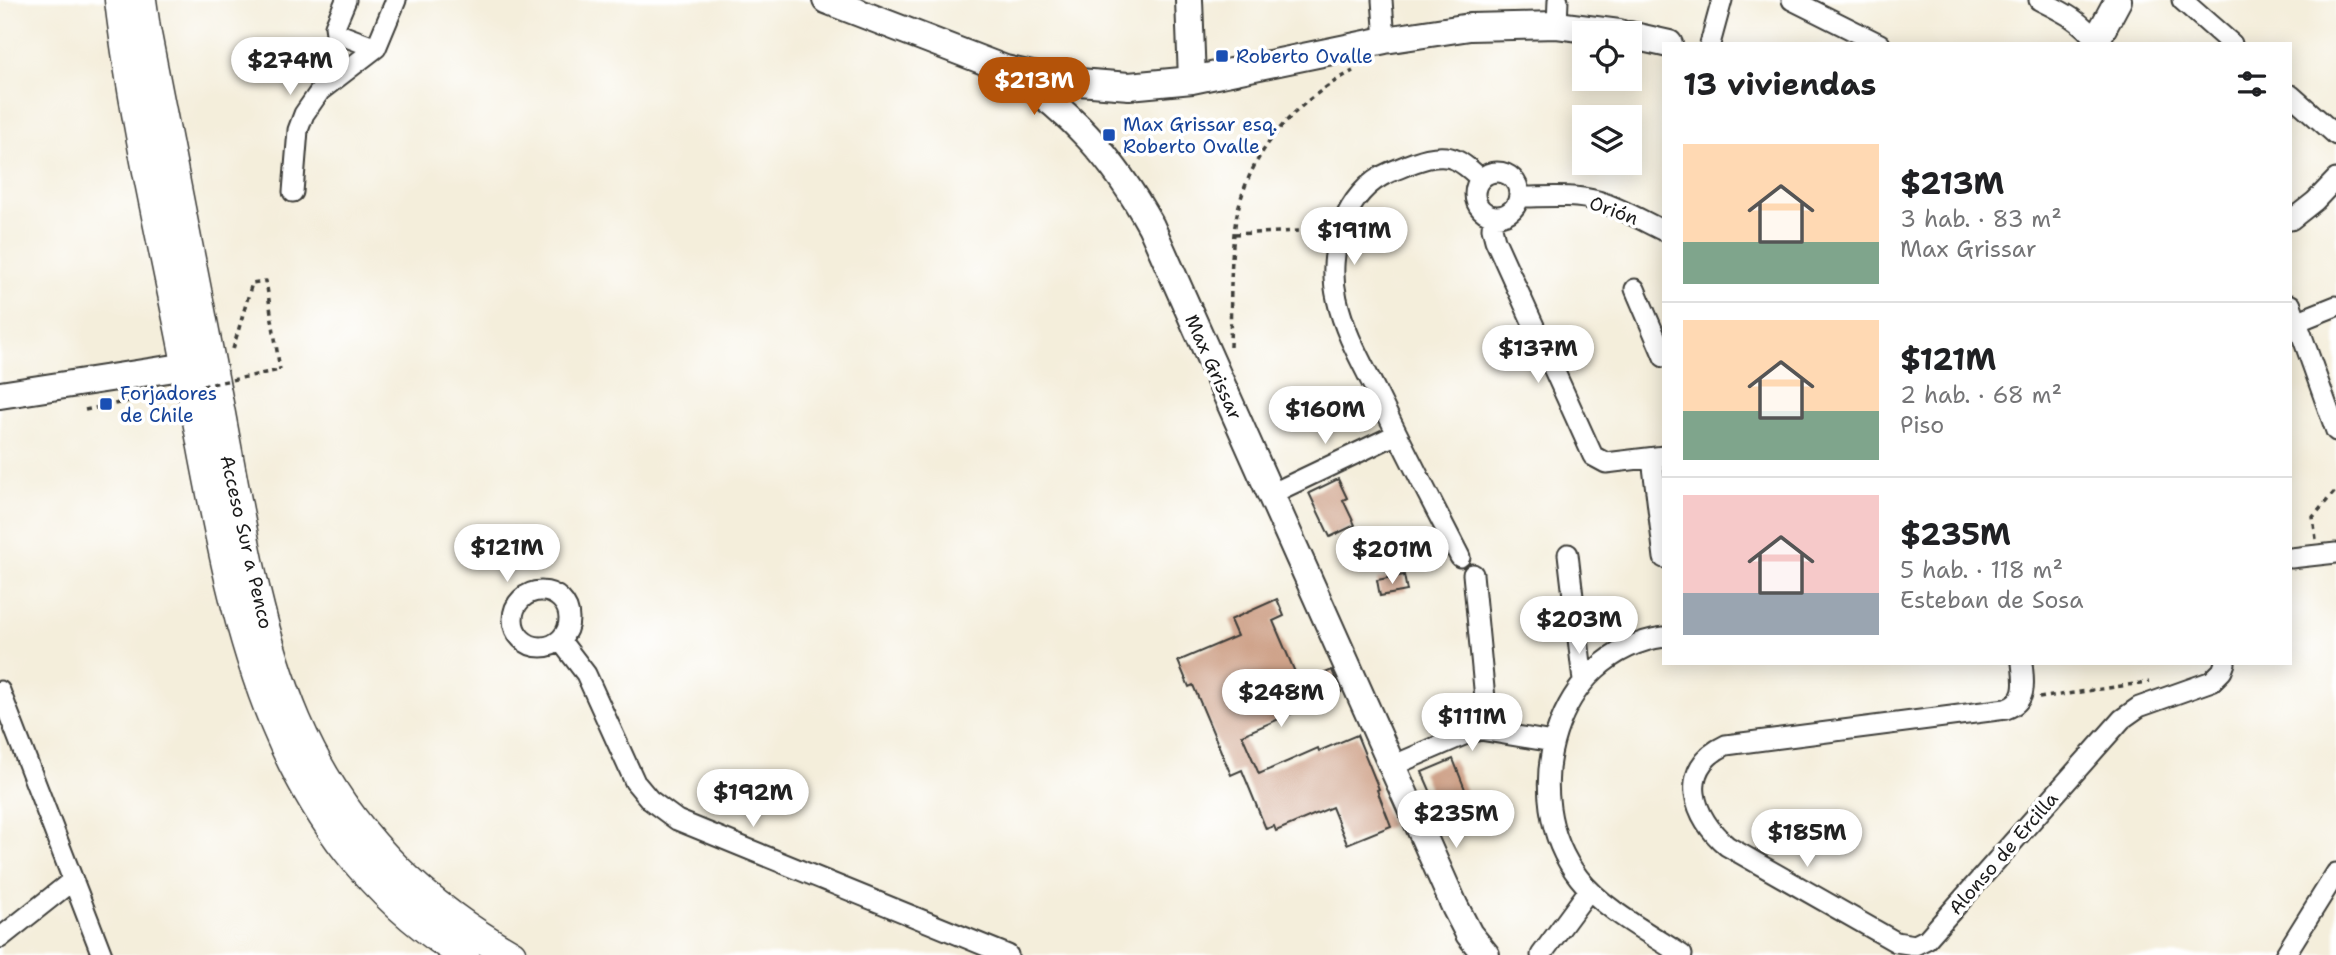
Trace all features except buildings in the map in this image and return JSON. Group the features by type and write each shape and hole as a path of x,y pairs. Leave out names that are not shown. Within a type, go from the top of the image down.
{"main road":[{"name":"Acceso Sur a Penco","path":"120,0 135,101 243,632 271,716 290,760 321,813 377,883 411,916 464,955"},
{"name":"Acceso Sur a Penco","path":"141,0 241,526 266,629 289,702 309,749 337,797 373,845 395,870 420,892 474,932 511,955"}],"street":[{"path":"346,0 335,26 336,33 376,48"},
{"path":"293,192 298,130 308,107 320,91 376,48 396,0"},
{"path":"826,0 1005,69 1054,80 1107,85 1150,86 1192,80 1385,40 1557,13 1582,21"},
{"path":"1189,0 1192,80"},
{"path":"1382,0 1385,40"},
{"path":"1711,42 1722,0"},
{"path":"1792,0 1876,42"},
{"path":"2039,0 2082,24 2097,42 2118,0"},
{"path":"2182,0 2230,42"},
{"path":"1642,38 1662,42"},
{"name":"Max Grissar","path":"1005,69 1048,98 1087,133 1126,183 1151,226 1462,921 1486,955"},
{"path":"1087,133 1087,106 1099,90 1107,85"},
{"path":"2292,96 2336,135"},
{"path":"1460,557 1349,336 1339,310 1334,285 1334,265 1347,214 1358,195 1376,179 1432,158 1449,157 1481,178"},
{"path":"1496,172 1507,174 1518,186 1519,197 1515,208 1510,212 1493,216 1483,212 1475,198 1481,178 1496,172"},
{"path":"2292,219 2336,179"},
{"name":"Orión","path":"1519,197 1577,197 1597,201 1662,230"},
{"path":"1493,216 1495,240 1593,456 1606,463 1658,457 1662,524"},
{"path":"1634,289 1662,352"},
{"path":"2336,306 2293,317 2336,431"},
{"path":"0,395 188,366"},
{"path":"1270,494 1397,434"},
{"path":"1568,554 1583,681"},
{"path":"2292,558 2327,554"},
{"path":"1473,574 1488,730"},
{"path":"1662,637 1636,643 1619,651 1583,681 1565,710 1553,742 1548,788 1553,822 1564,853 1580,879 1589,890 1612,908 1682,955"},
{"path":"560,640 586,674 635,782 663,811 690,825 1008,955"},
{"path":"2020,700 2024,691 2022,665"},
{"name":"Alonso de Ercilla","path":"2020,700 2006,709 1726,746 1708,757 1698,773 1695,790 1698,808 1707,827 1727,846 1896,942 1915,945 1927,939 2122,719 2138,707 2212,681 2224,665"},
{"path":"0,691 102,955"},
{"path":"1392,765 1464,735 1488,730 1553,742"},
{"path":"2285,955 2330,897 2336,873"},
{"path":"0,938 73,880"},
{"path":"1541,955 1589,890"}],"path":[{"path":"1229,357 1234,234 1246,184 1255,163 1269,140 1289,118 1317,93 1358,68"},
{"path":"1234,234 1342,229"},
{"path":"85,410 280,370 266,281 252,283 232,351 225,351"},
{"path":"2327,554 2313,517 2336,490"},
{"path":"2020,700 2155,681"}],"place":[{"name":"Roberto Ovalle","path":"1222,56"},
{"name":"Max Grissar esq. Roberto Ovalle","path":"1109,135"},
{"name":"Forjadores de Chile","path":"106,404"}]}
